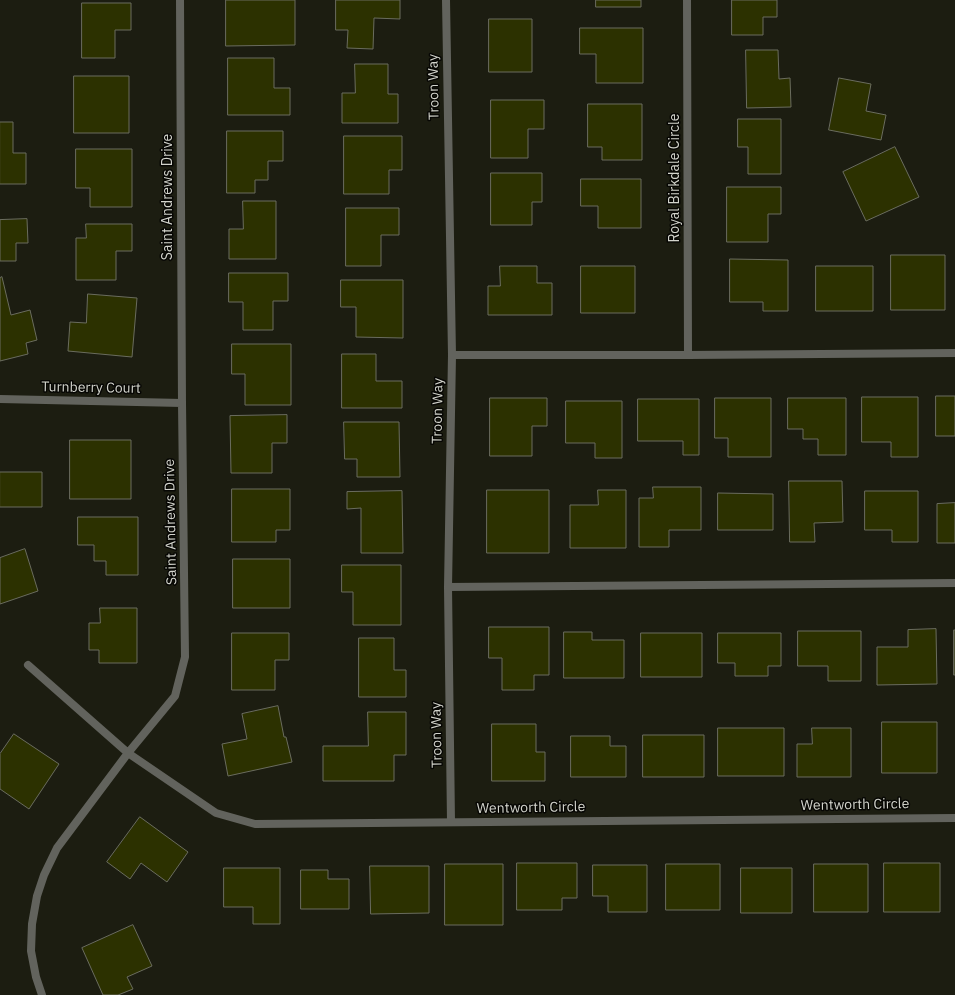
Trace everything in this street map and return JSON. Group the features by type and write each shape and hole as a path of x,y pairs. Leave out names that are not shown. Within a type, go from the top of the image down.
{"street":[{"name":"Saint Andrews Drive","path":"42,995 36,977 31,951 32,924 37,896 44,875 57,848 128,753 175,696 185,657 180,0"},
{"name":"Troon Way","path":"446,0 452,355 448,587 451,822"},
{"name":"Royal Birkdale Circle","path":"687,0 688,356"},
{"path":"452,355 688,356 955,353"},
{"name":"Turnberry Court","path":"0,399 182,403"},
{"path":"448,587 955,583"},
{"name":"Wentworth Circle","path":"28,665 128,753 216,813 255,824 955,818"}],"building":[{"path":"226,0 295,0 295,45 226,46"},
{"path":"336,0 400,0 400,19 374,18 373,49 347,48 348,30 336,30"},
{"path":"596,0 641,0 641,7 596,7"},
{"path":"732,0 777,0 777,17 763,17 763,35 732,35"},
{"path":"82,3 131,3 131,30 115,30 115,58 82,58"},
{"path":"489,19 532,19 532,72 489,72"},
{"path":"580,28 643,28 643,83 596,83 596,54 580,54"},
{"path":"746,50 778,50 779,79 790,78 791,107 747,108"},
{"path":"228,58 274,58 274,88 290,88 290,115 228,115"},
{"path":"355,64 388,64 388,94 398,94 398,123 342,123 342,93 355,93"},
{"path":"74,76 129,76 129,133 74,133"},
{"path":"839,78 871,84 866,111 886,115 881,140 829,130"},
{"path":"491,100 544,100 544,129 528,129 528,158 491,158"},
{"path":"588,104 642,104 642,160 602,160 602,147 588,147"},
{"path":"738,119 781,119 781,174 748,174 748,147 738,147"},
{"path":"0,122 13,122 13,153 26,153 26,184 0,184"},
{"path":"227,131 283,131 283,161 268,161 268,180 255,180 255,193 227,193"},
{"path":"344,136 402,136 402,170 389,170 389,194 344,194"},
{"path":"895,147 919,197 866,221 843,172"},
{"path":"76,149 132,149 132,207 90,207 90,188 76,188"},
{"path":"491,173 542,173 542,202 532,202 532,225 491,225"},
{"path":"581,179 641,179 641,228 598,228 598,206 581,206"},
{"path":"727,187 781,187 781,214 768,214 768,242 727,242"},
{"path":"243,201 276,201 276,259 229,259 229,229 243,229"},
{"path":"346,208 399,208 399,235 381,235 381,266 346,266"},
{"path":"27,219 28,243 16,243 16,261 0,261 0,220"},
{"path":"86,224 132,224 132,251 116,251 116,280 76,280 76,238 86,238"},
{"path":"891,255 945,255 945,310 891,310"},
{"path":"730,259 788,260 788,311 763,311 763,302 730,302"},
{"path":"500,266 537,266 537,283 552,283 552,315 488,315 488,286 500,286"},
{"path":"581,266 635,266 635,313 581,313"},
{"path":"816,266 873,266 873,311 816,311"},
{"path":"229,273 288,273 288,301 273,301 273,330 243,330 243,302 229,302"},
{"path":"2,277 11,315 30,310 37,340 26,343 28,354 0,361 0,278"},
{"path":"341,280 403,280 403,338 356,337 356,307 341,307"},
{"path":"88,294 137,298 132,357 68,351 70,322 86,323"},
{"path":"232,344 291,344 291,405 245,405 245,374 232,374"},
{"path":"342,354 376,354 376,381 402,381 402,408 342,408"},
{"path":"936,396 955,396 955,436 936,436"},
{"path":"862,397 918,397 918,457 891,457 891,442 862,442"},
{"path":"490,398 547,398 547,426 532,426 532,456 490,456"},
{"path":"715,398 771,398 771,457 728,457 728,438 715,438"},
{"path":"788,398 846,398 846,455 818,455 818,439 803,439 803,429 788,429"},
{"path":"638,399 699,399 699,455 683,455 683,441 638,441"},
{"path":"566,401 622,401 622,458 595,458 595,443 566,443"},
{"path":"287,415 287,443 272,443 272,473 231,473 230,416"},
{"path":"344,422 399,422 400,477 357,477 357,459 345,459"},
{"path":"70,440 131,440 131,499 70,499"},
{"path":"0,472 42,472 42,507 0,507"},
{"path":"789,481 842,481 843,522 814,523 815,542 790,542"},
{"path":"653,487 701,487 701,530 669,530 669,547 639,547 639,498 653,498"},
{"path":"232,489 290,489 290,530 276,530 276,542 232,542"},
{"path":"487,490 549,490 549,553 487,553"},
{"path":"598,490 626,490 626,548 570,548 570,505 598,505"},
{"path":"402,491 403,553 361,553 361,508 347,509 347,492"},
{"path":"865,491 918,491 918,542 892,542 892,530 865,530"},
{"path":"718,493 773,494 773,530 718,530"},
{"path":"955,503 955,543 937,543 937,504"},
{"path":"78,517 138,517 138,575 106,575 106,561 94,561 94,545 78,545"},
{"path":"25,549 38,591 0,604 0,558"},
{"path":"233,559 290,559 290,608 233,608"},
{"path":"342,565 401,565 401,625 353,625 353,592 342,592"},
{"path":"100,608 137,608 137,663 99,663 99,650 89,650 89,623 100,623"},
{"path":"489,627 549,627 549,675 534,675 534,690 502,690 502,658 489,658"},
{"path":"936,629 937,684 877,685 877,647 908,647 908,630"},
{"path":"955,630 955,675 954,675"},
{"path":"798,631 861,631 861,681 828,681 828,666 798,666"},
{"path":"564,632 592,632 592,640 624,640 624,678 564,678"},
{"path":"232,633 289,633 289,660 275,660 275,690 232,690"},
{"path":"641,633 702,633 702,677 641,677"},
{"path":"718,633 781,633 781,666 768,666 768,676 735,676 735,663 718,663"},
{"path":"359,638 394,638 394,670 406,670 406,697 359,697"},
{"path":"278,706 284,737 286,737 292,762 228,776 222,744 247,739 242,714"},
{"path":"368,712 406,712 406,755 394,755 394,781 323,781 323,746 368,746"},
{"path":"882,722 937,722 937,773 882,773"},
{"path":"492,724 536,724 536,752 545,752 545,781 492,781"},
{"path":"718,728 784,728 784,776 718,776"},
{"path":"812,728 851,728 851,777 797,777 797,744 812,744"},
{"path":"14,734 59,764 29,809 0,789 0,754"},
{"path":"643,735 704,735 704,777 643,777"},
{"path":"571,736 610,736 610,746 626,746 626,777 571,777"},
{"path":"140,817 188,852 167,882 141,863 130,879 107,862"},
{"path":"517,863 577,863 577,898 562,898 562,910 517,910"},
{"path":"884,863 940,863 940,912 884,912"},
{"path":"445,864 503,864 503,925 445,925"},
{"path":"666,864 720,864 720,910 666,910"},
{"path":"814,864 868,864 868,912 814,912"},
{"path":"593,865 647,865 647,912 608,912 608,896 593,896"},
{"path":"370,866 429,866 429,913 371,914"},
{"path":"224,868 280,868 280,924 253,924 253,907 224,907"},
{"path":"741,868 792,868 792,913 741,913"},
{"path":"301,870 328,870 328,879 349,879 349,909 301,909"},
{"path":"133,925 152,966 127,977 133,989 118,995 103,995 82,948"}]}
